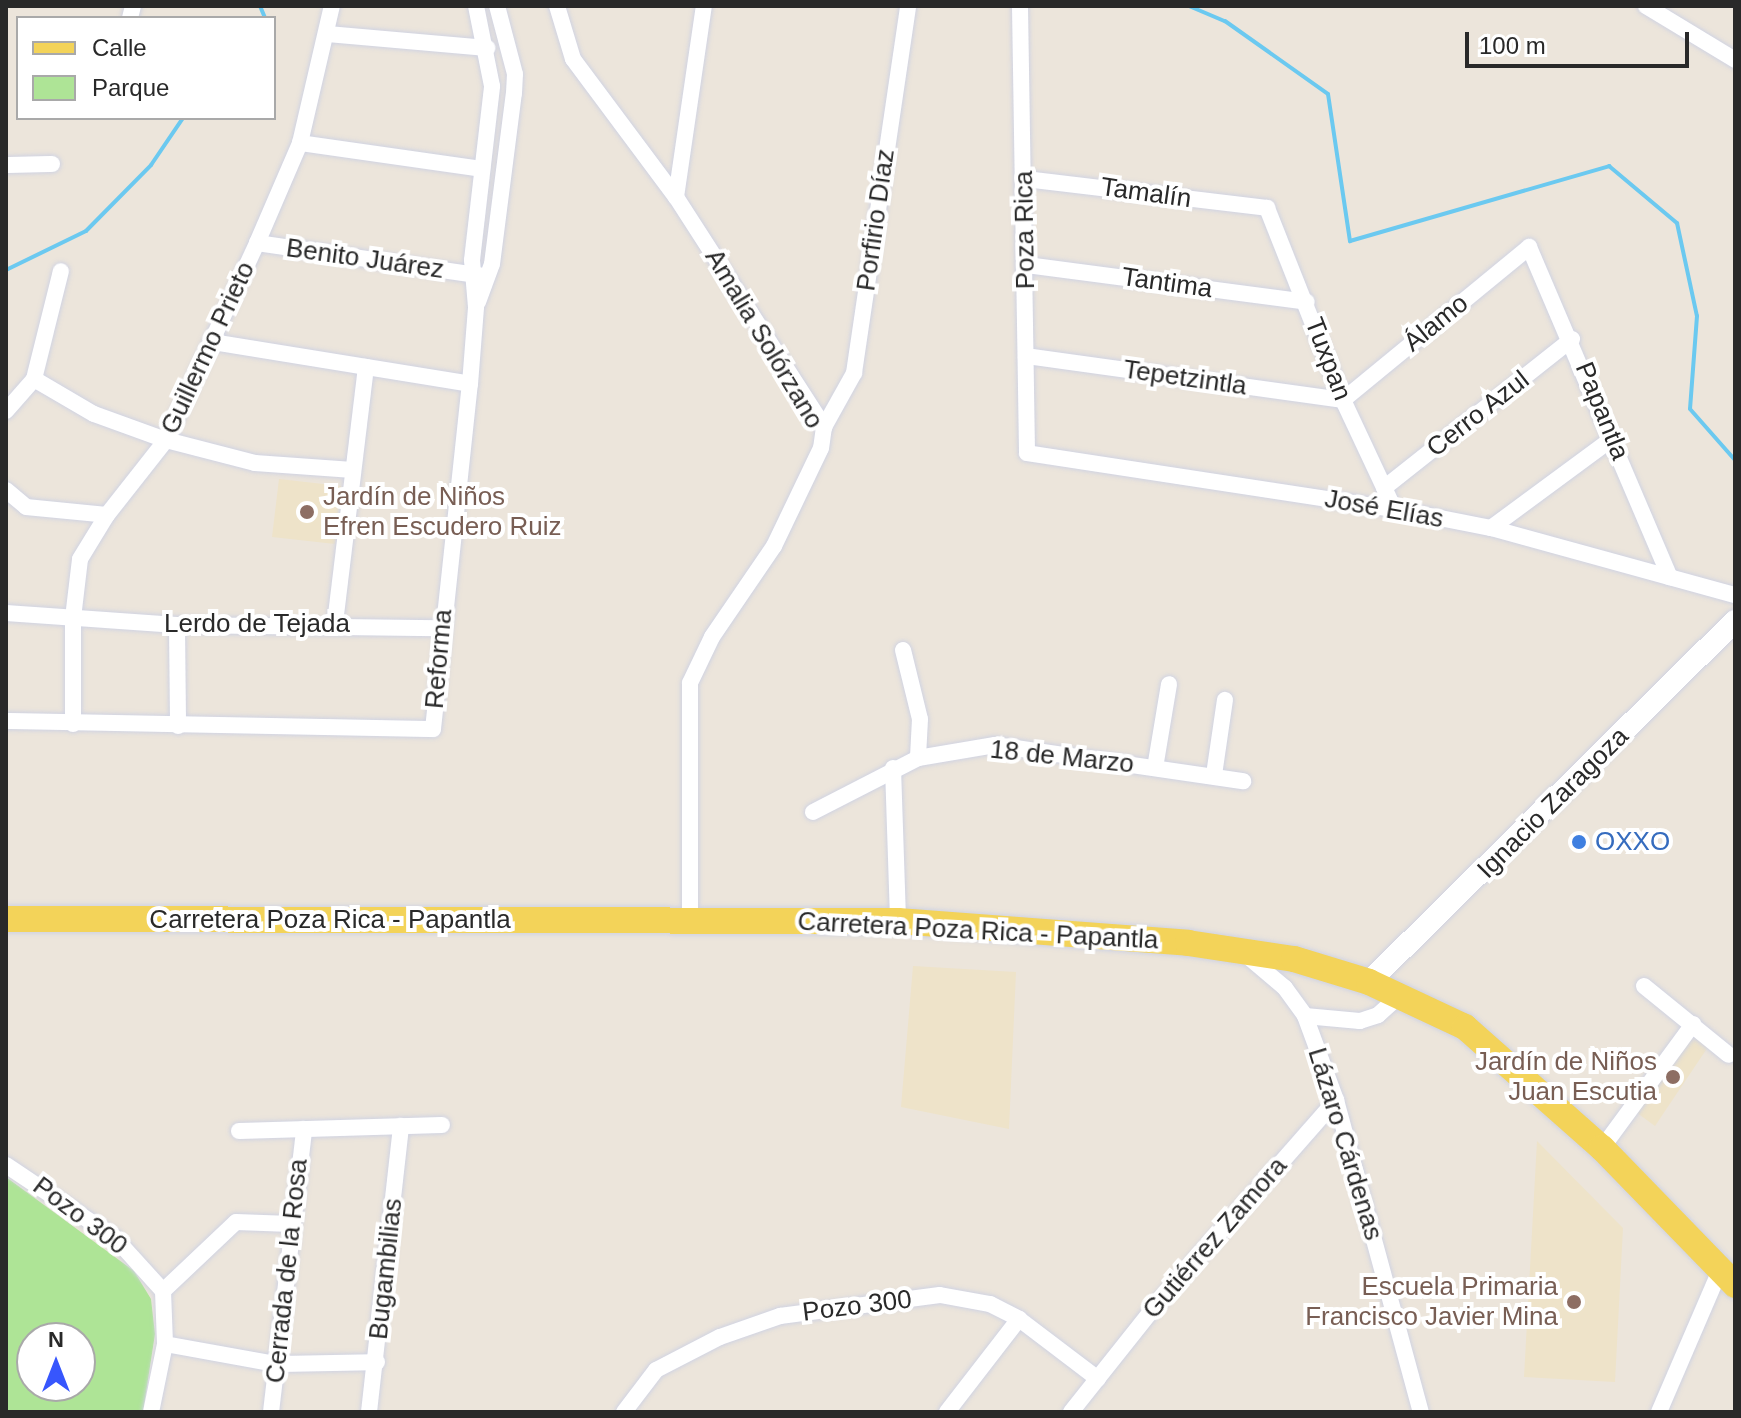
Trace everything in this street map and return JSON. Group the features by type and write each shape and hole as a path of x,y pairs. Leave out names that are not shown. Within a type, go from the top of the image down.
{"main road":[{"name":"Ignacio Zaragoza","path":"1369,982 1735,621"},
{"name":"Carretera Poza Rica - Papantla","path":"6,919 898,921 1238,948 1369,982 1465,1027 1602,1148 1728,1276"}],"street":[{"name":"Guillermo Prieto","path":"73,724 73,618 80,559 107,515 166,440 212,342 300,143 332,6"},
{"name":"Reforma","path":"476,6 487,48 492,86 482,169 480,275"},
{"name":"Reforma","path":"6,721 433,729 440,628 480,275 515,74 497,6"},
{"name":"Amalia Solórzano","path":"557,6 573,59 676,197 824,427 821,448 774,546 712,637 690,683 690,921"},
{"path":"676,197 704,6"},
{"name":"Porfirio Díaz","path":"824,427 854,373 908,6"},
{"name":"Poza Rica","path":"1020,6 1027,265 1027,453"},
{"path":"1646,6 1735,60"},
{"path":"327,34 487,48"},
{"path":"300,143 482,169"},
{"path":"6,165 52,164"},
{"name":"Tamalín","path":"1025,179 1267,208"},
{"name":"Tuxpan","path":"1267,208 1307,302 1343,400 1394,509"},
{"name":"Benito Juárez","path":"257,243 480,275"},
{"name":"Papantla","path":"1529,247 1572,339 1670,577"},
{"name":"Álamo","path":"1343,400 1529,247"},
{"name":"Tantima","path":"1027,265 1307,302"},
{"path":"6,411 34,379 61,271"},
{"name":"Cerro Azul","path":"1384,488 1572,339"},
{"path":"212,342 470,384"},
{"name":"Tepetzintla","path":"1026,356 1343,400"},
{"path":"335,623 366,367"},
{"path":"34,379 94,414 166,440 255,463 353,470"},
{"path":"1491,528 1613,438"},
{"name":"José Elías","path":"1027,453 1394,509 1491,528 1735,595"},
{"path":"6,490 26,507 107,515"},
{"name":"Lerdo de Tejada","path":"6,613 177,625 335,623 440,628"},
{"path":"177,625 178,726"},
{"path":"903,650 920,719 918,758"},
{"path":"1155,768 1169,684"},
{"path":"1214,775 1225,700"},
{"name":"18 de Marzo","path":"813,812 893,768 918,758 995,745 1243,781"},
{"path":"893,768 898,921"},
{"name":"Lázaro Cárdenas","path":"1238,948 1285,988 1305,1016 1336,1100 1421,1412"},
{"path":"1644,986 1729,1055"},
{"path":"1305,1016 1360,1021 1378,1015 1399,996"},
{"path":"1602,1148 1693,1024"},
{"name":"Gutiérrez Zamora","path":"1071,1412 1336,1100"},
{"path":"239,1131 442,1125"},
{"name":"Bugambilias","path":"369,1412 401,1126"},
{"name":"Cerrada de la Rosa","path":"271,1412 304,1129"},
{"name":"Pozo 300","path":"6,1165 115,1238 163,1291"},
{"path":"151,1412 165,1344 163,1291 236,1222 291,1224"},
{"path":"1659,1412 1728,1276"},
{"name":"Pozo 300","path":"624,1412 656,1370 720,1337 780,1316 940,1295 990,1304 1019,1319 1098,1379"},
{"path":"947,1412 1019,1319"},
{"path":"165,1344 276,1364 377,1362"}],"shaded area":[{"name":"Jardín de Niños Efren Escudero Ruiz","path":"279,479 341,486 335,544 272,537"},
{"path":"913,966 1016,972 1009,1129 901,1107"},
{"name":"Jardín de Niños Juan Escutia","path":"1692,1031 1710,1044 1655,1126 1633,1110"},
{"name":"Escuela Primaria Francisco Javier Mina","path":"1537,1141 1623,1228 1615,1382 1524,1377"}],"green space":[{"path":"6,1177 134,1271 151,1299 155,1334 143,1412 6,1412"}],"waterway":[{"path":"260,6 264,16"},
{"path":"1189,6 1225,21 1328,94 1350,241 1609,166 1677,223 1697,316 1690,409 1735,460"},
{"path":"6,270 86,231 151,165 182,120"}],"place":[{"name":"Jardín de Niños Efren Escudero Ruiz","path":"307,512"},
{"name":"OXXO","path":"1579,842"},
{"name":"Jardín de Niños Juan Escutia","path":"1673,1077"},
{"name":"Escuela Primaria Francisco Javier Mina","path":"1574,1302"}]}
